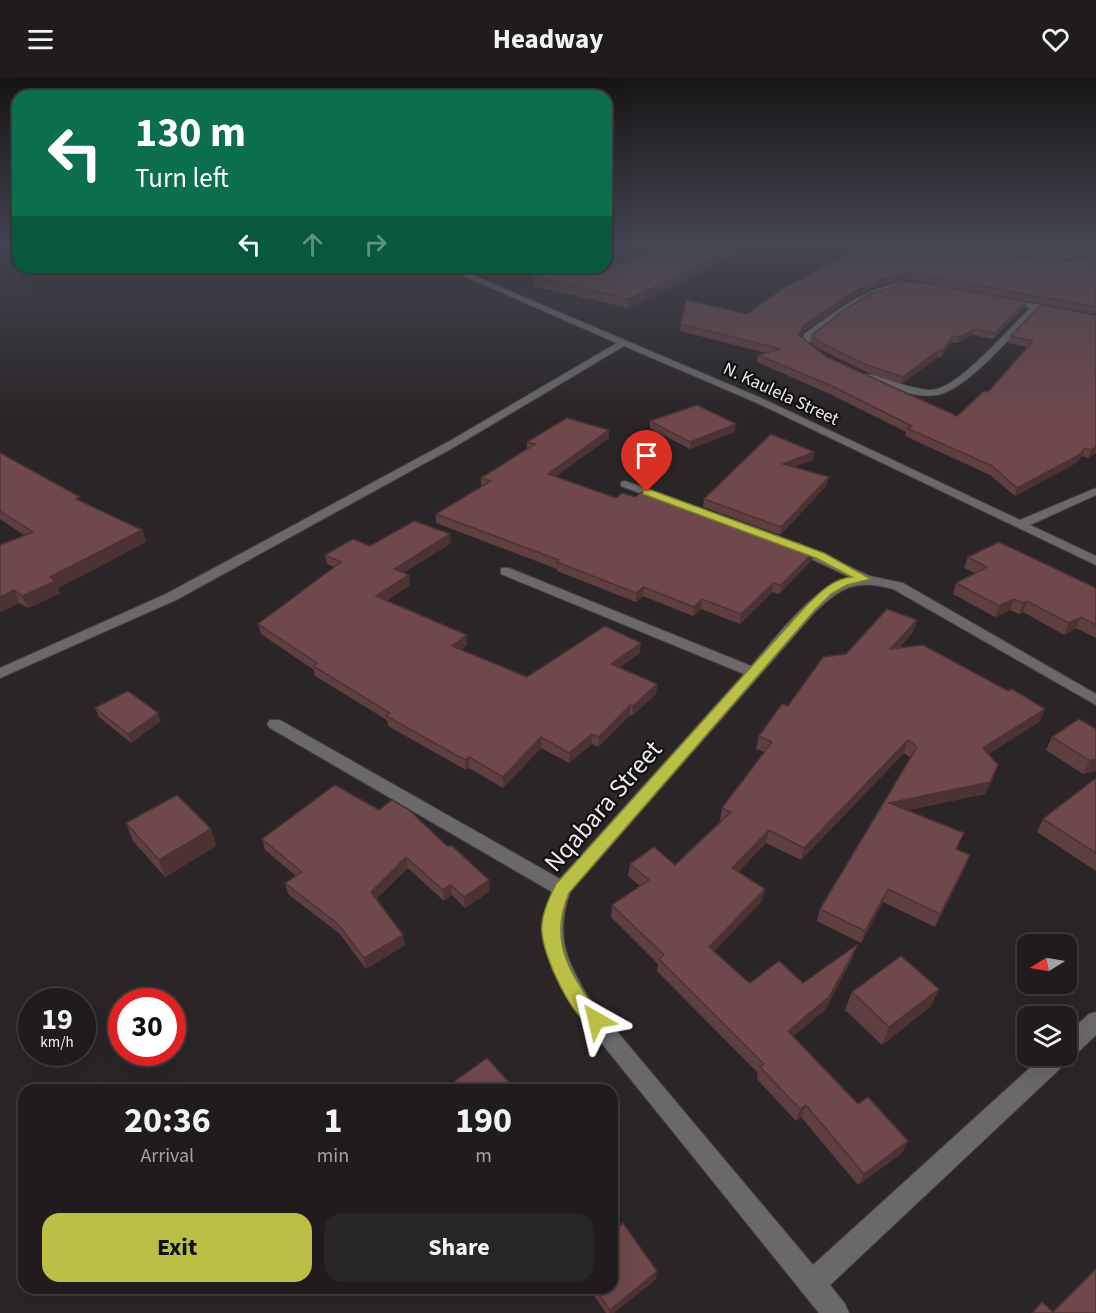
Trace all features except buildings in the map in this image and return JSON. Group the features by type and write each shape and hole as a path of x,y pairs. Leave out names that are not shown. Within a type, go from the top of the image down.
{"street":[{"name":"N. Kaulela Street","path":"527,301 758,400 1096,561"},
{"path":"824,356 806,346 804,342 807,336 858,301"},
{"path":"1006,301 1096,318"},
{"path":"854,370 906,391 928,393 948,389 1035,307"},
{"path":"0,673 171,597 452,444 625,342"},
{"path":"625,484 679,504"},
{"path":"1022,524 1096,491"},
{"path":"776,540 820,556 865,579"},
{"path":"506,571 754,673"},
{"name":"Nqabara Street","path":"836,1313 581,1003 559,965 550,932 554,909 562,889 827,592 844,581 865,579 898,586 1096,700"},
{"path":"275,724 562,889"},
{"path":"1077,1039 1096,1021"},
{"path":"812,1284 1048,1066"}],"route":[{"path":"596,1020 581,1003 559,965 550,932 554,909 562,889 810,609 827,592 844,581 865,579 820,556 647,492"}]}
